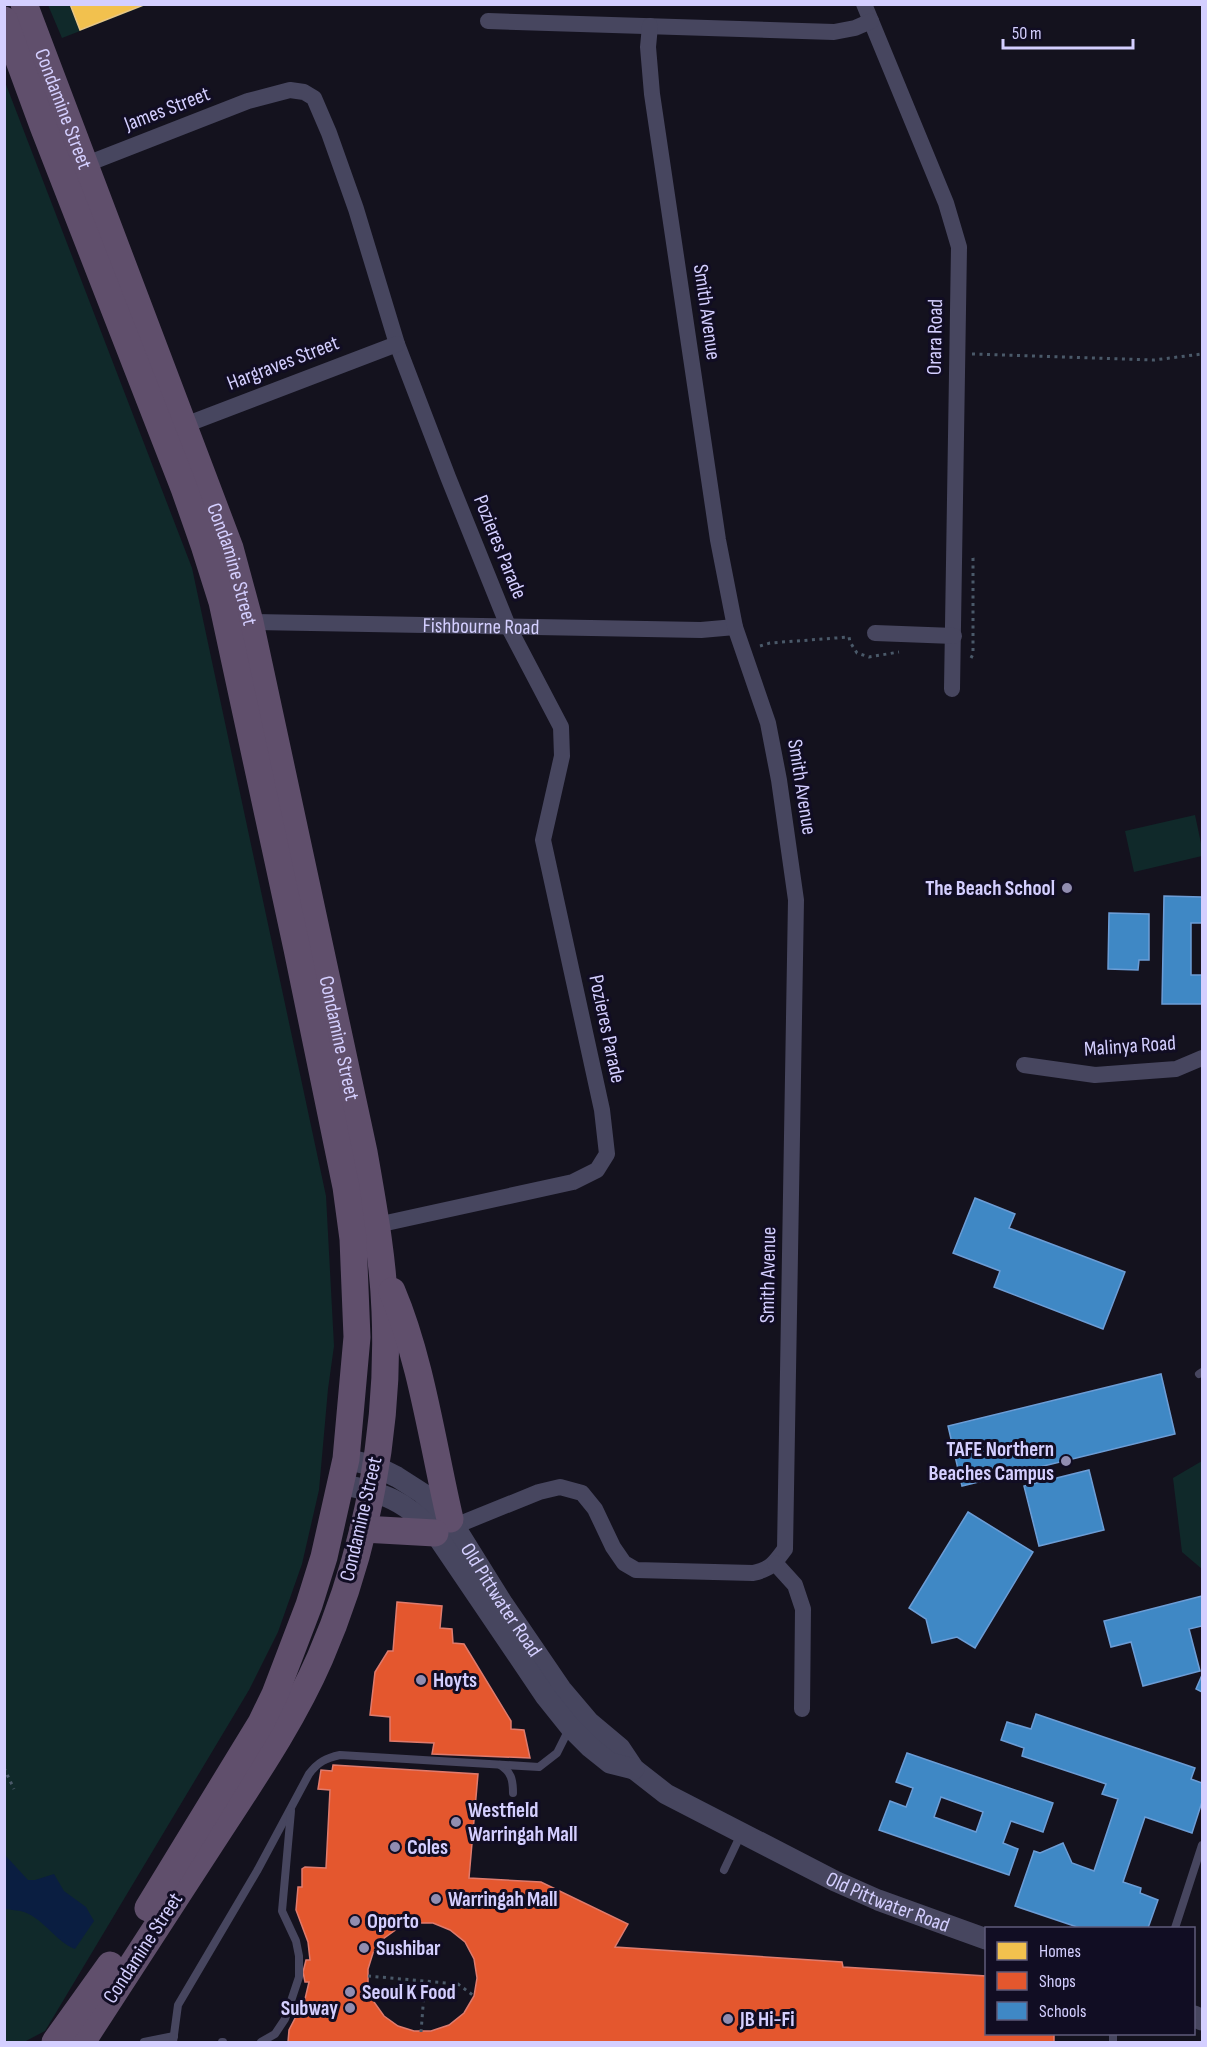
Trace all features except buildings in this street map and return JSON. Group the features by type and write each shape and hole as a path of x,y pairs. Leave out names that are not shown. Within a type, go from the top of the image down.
{"highway":[{"name":"Condamine Street","path":"24,4 74,170 184,488 204,544 238,622 364,1152 377,1225 385,1309 386,1352 382,1413 373,1478 363,1529 336,1618 299,1701 253,1779 82,2043"},
{"name":"Condamine Street","path":"4,20 74,170 185,424 230,548 238,622 346,1187 353,1239 357,1337 343,1472 324,1557 309,1605 275,1694 261,1723 151,1903 55,2043"},
{"path":"363,1529 446,1526 420,1385 402,1315 382,1268"}],"street":[{"name":"Orara Road","path":"864,4 946,203 959,247 952,689"},
{"path":"488,21 834,32 855,28 871,21"},
{"name":"Smith Avenue","path":"650,26 648,47 652,94 718,540 735,627 768,723 779,780 796,900 786,1530 785,1549 775,1563"},
{"name":"James Street","path":"74,170 249,101 290,90"},
{"name":"Pozieres Parade","path":"290,90 304,92 314,98 329,133 356,208 397,344 448,477 508,626 561,727 562,756 543,840 602,1110 607,1154 597,1170 573,1182 377,1225"},
{"name":"Hargraves Street","path":"185,424 397,344"},
{"name":"Fishbourne Road","path":"238,622 701,630 735,627"},
{"path":"875,633 954,636"},
{"name":"Malinya Road","path":"1024,1065 1095,1075 1176,1069 1203,1058"},
{"name":"Old Pittwater Road","path":"343,1472 373,1478 397,1477 422,1493 503,1604 561,1689 589,1722 620,1748 634,1769 666,1794 835,1881 878,1900 985,1938"},
{"path":"446,1526 539,1492 560,1487 582,1493 595,1509 618,1555 624,1563 636,1570 753,1573 766,1570 775,1563 795,1585 803,1609 802,1709"},
{"name":"Old Pittwater Road","path":"446,1526 546,1697 570,1727 590,1747 610,1763 634,1769"}],"lane":[{"path":"144,2043 173,2039 178,2006 317,1763 340,1755 539,1767 557,1753 570,1727"},
{"path":"500,1765 512,1776 513,1793"},
{"path":"261,2043 275,2034 285,2019 298,1977 299,1956 296,1941 282,1911 292,1807"},
{"path":"724,1870 742,1832"},
{"path":"1176,1927 1203,1845"}],"path":[{"path":"970,354 1154,360 1203,354"},
{"path":"744,652 770,643 849,636"},
{"path":"4,1768 14,1789"},
{"path":"368,1976 458,1984 474,1996"},
{"path":"421,2032 425,1981"}],"green space":[{"path":"48,5 147,5 62,38"},
{"path":"5,82 192,568 326,1196 334,1346 319,1490 302,1564 278,1632 249,1690 45,2031 24,2042 5,2042"},
{"path":"1195,815 1202,856 1134,872 1125,831"},
{"path":"1202,1461 1202,1569 1182,1552 1173,1478"}],"water":[{"path":"5,1855 28,1880 54,1874 64,1891 86,1907 94,1921 75,1949 68,1946 31,1915 22,1911 5,1909"}],"place":[{"name":"The Beach School","path":"1067,888"},
{"name":"TAFE Northern Beaches Campus","path":"1066,1461"},
{"name":"Hoyts","path":"421,1680"},
{"name":"Westfield Warringah Mall","path":"456,1822"},
{"name":"Coles","path":"395,1847"},
{"name":"Warringah Mall","path":"436,1899"},
{"name":"Oporto","path":"355,1921"},
{"name":"Sushibar","path":"364,1948"},
{"name":"Seoul K Food","path":"350,1992"},
{"name":"Subway","path":"350,2008"},
{"name":"JB Hi-Fi","path":"728,2019"}]}
